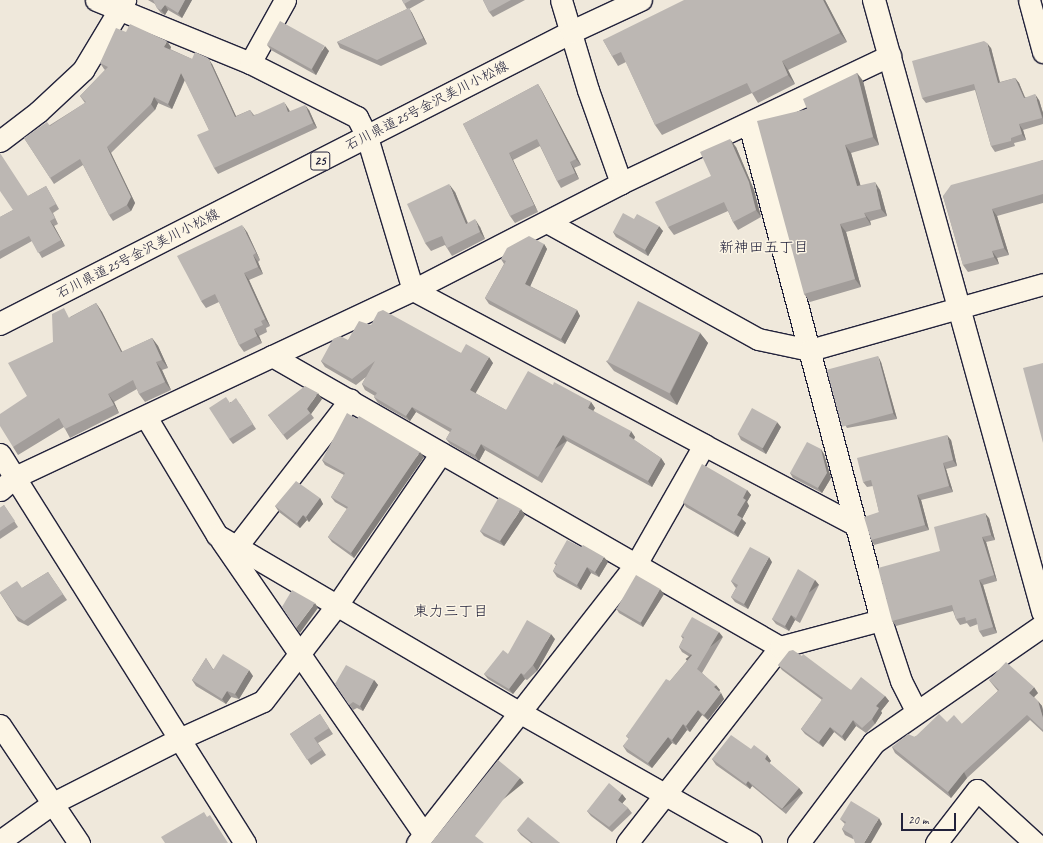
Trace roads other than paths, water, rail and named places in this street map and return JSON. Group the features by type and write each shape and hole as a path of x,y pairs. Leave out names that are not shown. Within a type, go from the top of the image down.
{"street":[{"path":"96,0 122,5 250,63 357,117 367,137 413,290 856,525"},
{"path":"250,63 286,0"},
{"path":"560,0 572,32 588,90 621,183"},
{"name":"石川県道25号金沢美川小松線","path":"0,324 572,32 641,0"},
{"path":"874,0 1043,612"},
{"path":"1029,0 1043,52"},
{"path":"0,140 38,112 83,70 122,5"},
{"path":"7,483 413,290 621,183 749,124 890,55"},
{"path":"749,124 881,620 901,681 917,712"},
{"path":"547,222 758,339 810,350 960,309 1043,284"},
{"path":"272,356 780,647"},
{"path":"237,546 350,400"},
{"path":"146,417 217,535 300,654 421,839 636,564 704,445"},
{"path":"0,841 53,803 179,739 263,701 337,605 441,453"},
{"path":"0,454 7,483 179,739 245,843"},
{"path":"217,535 521,712 751,843"},
{"path":"627,843 780,647 881,620"},
{"path":"799,843 874,743 1043,626"},
{"path":"0,725 80,843"},
{"path":"936,843 978,790 1035,843"}],"district":[{"name":"新神田五丁目","path":"764,248"},
{"name":"東力三丁目","path":"451,612"}]}
